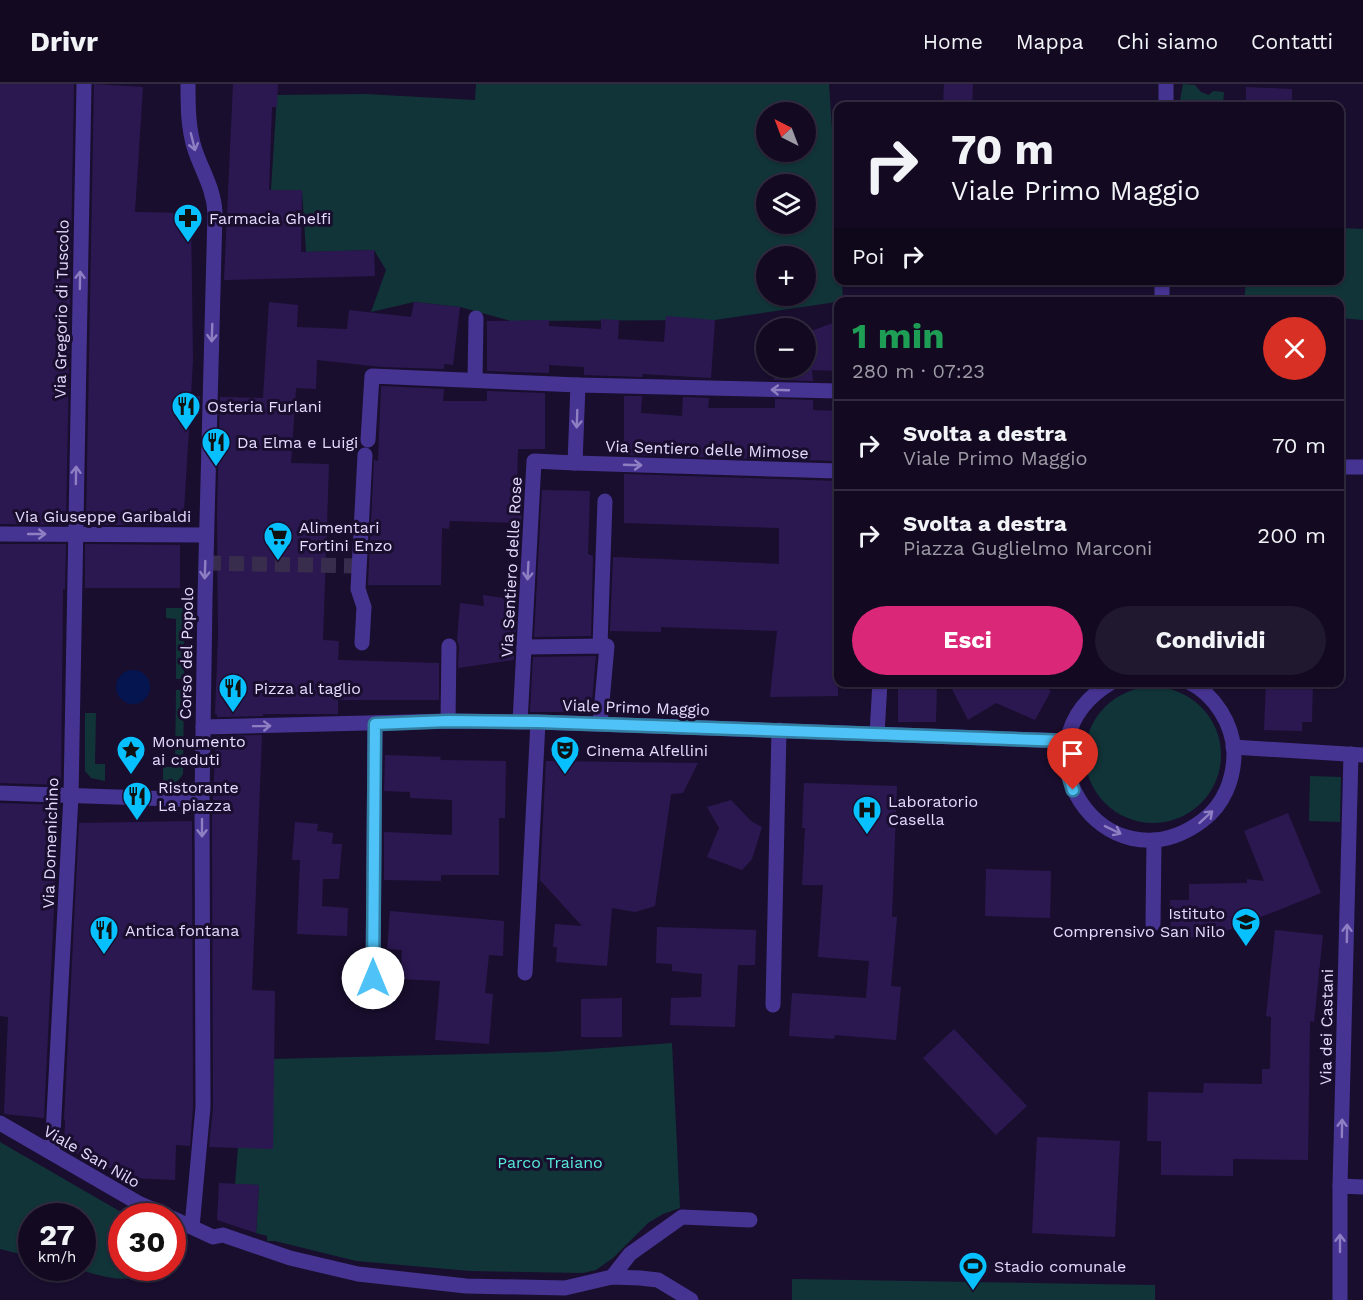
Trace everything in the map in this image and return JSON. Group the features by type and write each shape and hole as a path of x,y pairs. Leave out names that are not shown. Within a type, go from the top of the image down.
{"street":[{"name":"Via Gregorio di Tuscolo","path":"75,534 84,84"},
{"name":"Corso del Popolo","path":"188,84 188,118 193,144 213,193 215,213 203,727 202,1107 192,1227"},
{"path":"1166,84 1166,102"},
{"path":"475,380 476,318"},
{"path":"362,643 364,607 358,589 372,376 578,385 834,391"},
{"path":"575,463 578,385"},
{"name":"Via Sentiero delle Rose","path":"520,722 534,460 575,463"},
{"name":"Via Sentiero delle Mimose","path":"575,463 834,471"},
{"path":"1344,467 1363,467"},
{"path":"600,646 605,501"},
{"name":"Via Giuseppe Garibaldi","path":"0,534 206,535"},
{"name":"Via Domenichino","path":"52,1153 71,796 75,534"},
{"path":"448,721 449,646"},
{"path":"524,647 607,646 600,724"},
{"path":"877,734 880,687"},
{"path":"1104,687 1097,691 1078,713 1068,741 1067,770 1073,790 1084,808 1099,823 1117,833 1137,839 1154,840 1173,837 1207,818 1220,803 1229,786 1233,766 1233,747 1228,723 1215,702 1198,687"},
{"name":"Viale Primo Maggio","path":"203,727 448,721 538,722 1068,741"},
{"path":"525,973 538,722"},
{"path":"373,978 375,724"},
{"path":"773,1005 779,730"},
{"path":"1233,747 1357,755"},
{"name":"Via dei Castani","path":"1340,1300 1340,1186 1357,755"},
{"path":"0,793 202,800"},
{"path":"1153,924 1154,840"},
{"name":"Viale San Nilo","path":"0,1123 138,1203"},
{"path":"1340,1186 1363,1187"},
{"path":"612,1277 630,1254 682,1217 750,1220"},
{"path":"186,1224 213,1237 223,1235 290,1258 358,1274 466,1286 565,1288 612,1277 658,1280 691,1300"}],"green space":[{"path":"476,84 829,84 834,159 834,285 842,285 843,297 834,297 834,302 816,305 816,246 756,246 756,306 809,306 715,320 511,321 460,307 414,302 371,312 386,270 374,250 306,252 302,191 271,190 277,95 365,94 475,100"},
{"path":"1183,84 1195,85 1201,92 1209,95 1213,91 1224,92 1223,102 1180,102"},
{"path":"1344,228 1363,229 1363,320 1344,318 1344,297 1244,297 1246,285 1344,285"},
{"path":"166,608 184,608 184,679 176,679 176,619 166,618"},
{"path":"1153,687 1179,692 1201,707 1216,729 1221,755 1216,781 1201,803 1179,818 1153,823 1127,818 1105,803 1090,781 1085,755 1090,729 1105,707 1127,692"},
{"path":"176,690 184,690 183,774 175,782 163,784 163,767 175,767"},
{"path":"85,713 96,713 95,764 105,764 105,781 91,778 85,771"},
{"path":"1310,776 1341,777 1340,822 1309,821"},
{"name":"Parco Traiano","path":"672,1043 680,1208 648,1223 613,1258 596,1270 583,1273 470,1271 356,1261 267,1241 267,1236 256,1233 259,1185 235,1184 238,1147 272,1059 548,1052"},
{"path":"0,1142 108,1204 108,1277 96,1274 96,1203 18,1203 18,1254 0,1249"},
{"name":"Stadio comunale","path":"792,1279 1155,1285 1155,1300 792,1300"}],"shaded area":[{"path":"133,670 145,675 150,687 145,699 133,704 121,699 116,687 121,675"}],"building":[{"path":"0,84 74,84 66,525 0,524"},
{"path":"94,84 143,87 135,212 191,213 193,360 191,396 200,396 200,414 190,414 183,525 86,525"},
{"path":"233,84 278,84 277,107 272,107 269,190 302,190 301,252 374,250 375,276 224,280"},
{"path":"944,84 973,84 972,102 943,102"},
{"path":"1246,87 1292,89 1292,102 1246,102"},
{"path":"269,302 298,305 297,327 347,329 349,310 411,317 414,302 460,307 453,365 444,364 444,369 382,367 317,360 316,389 296,388 291,463 329,464 323,640 339,641 338,660 439,663 439,700 338,700 338,714 263,714 263,716 217,717 215,714 218,638 217,512 220,397 263,398"},
{"path":"666,316 715,320 711,378 643,374 642,377 584,375 584,367 549,365 549,373 487,371 487,321 549,320 549,326 601,329 601,319 619,320 618,339 664,342"},
{"path":"834,322 834,371 816,370 816,329"},
{"path":"774,378 813,378 813,381 774,380"},
{"path":"381,386 444,389 443,401 487,401 487,391 545,393 545,449 518,449 517,489 523,489 521,523 450,521 449,529 442,528 441,585 368,585 374,460 378,461"},
{"path":"624,396 642,396 641,413 682,416 683,397 709,398 708,408 775,408 775,399 813,400 813,410 834,411 834,461 624,455"},
{"path":"624,474 834,481 834,687 838,687 838,696 770,697 777,631 661,627 661,632 610,631 613,557 779,564 779,528 624,523"},
{"path":"542,490 590,491 588,554 593,556 591,636 534,637"},
{"path":"0,544 66,544 65,589 63,589 61,785 0,783"},
{"path":"85,544 180,545 180,588 85,588"},
{"path":"483,595 517,600 514,660 458,668 457,640 460,603 484,606"},
{"path":"596,656 591,712 530,712 533,657"},
{"path":"898,687 937,687 936,722 898,722"},
{"path":"956,687 1046,687 1051,691 1035,720 996,703 968,720 952,689"},
{"path":"1266,687 1313,687 1312,722 1302,722 1302,731 1264,730"},
{"path":"262,735 252,990 275,991 273,1149 209,1147 213,1107 212,820 216,736"},
{"path":"385,755 441,757 440,760 506,761 505,818 499,818 499,875 441,875 441,881 384,880 384,832 452,835 452,800 410,798 410,792 384,791"},
{"path":"546,761 698,763 683,793 671,794 655,906 635,912 612,908 607,966 556,962 557,947 553,947 555,924 582,926 540,880"},
{"path":"804,783 897,786 892,917 897,917 891,986 901,987 896,1040 835,1035 834,1039 789,1036 792,993 866,998 869,961 818,957 823,885 802,885 805,828 802,828"},
{"path":"731,800 751,821 762,827 752,859 742,870 707,857 719,828 707,807"},
{"path":"0,803 59,805 44,1118 4,1114 8,1017 0,1016"},
{"path":"1288,813 1321,893 1211,937 1171,938 1170,900 1189,900 1189,884 1247,883 1247,879 1264,881 1244,831"},
{"path":"192,821 193,1107 190,1146 176,1145 175,1180 132,1178 64,1148 79,823"},
{"path":"295,822 318,824 317,831 333,833 332,844 342,844 339,879 323,879 322,906 348,908 347,936 297,934 300,860 292,860"},
{"path":"986,869 1051,871 1050,918 985,916"},
{"path":"390,911 504,921 503,956 489,955 485,993 493,994 489,1044 435,1040 440,981 400,979 402,950 387,949"},
{"path":"657,927 756,930 755,965 738,965 735,1027 670,1025 671,998 701,997 702,974 672,971 672,964 656,963"},
{"path":"1275,930 1323,935 1314,1022 1310,1021 1308,1160 1233,1159 1233,1176 1161,1175 1161,1141 1147,1141 1148,1092 1203,1093 1204,1083 1262,1084 1262,1069 1270,1069 1271,1017 1266,1016"},
{"path":"622,998 622,1037 581,1037 581,999"},
{"path":"954,1029 1027,1106 996,1135 923,1058"},
{"path":"1037,1137 1120,1141 1115,1237 1032,1233"},
{"path":"219,1183 259,1185 256,1233 217,1220"}],"tunnel":[{"path":"206,563 359,566"}],"place":[{"name":"Farmacia Ghelfi","path":"188,244"},
{"name":"Osteria Furlani","path":"186,432"},
{"name":"Da Elma e Luigi","path":"216,468"},
{"name":"Alimentari Fortini Enzo","path":"278,562"},
{"name":"Pizza al taglio","path":"233,714"},
{"name":"Monumento ai caduti","path":"131,776"},
{"name":"Cinema Alfellini","path":"565,776"},
{"name":"Ristorante La piazza","path":"137,822"},
{"name":"Laboratorio Casella","path":"867,836"},
{"name":"Istituto Comprensivo San Nilo","path":"1246,948"},
{"name":"Antica fontana","path":"104,956"},
{"name":"Stadio comunale","path":"973,1292"}],"route":[{"path":"373,978 375,724 448,721 538,722 1068,741 1067,770 1073,790"}]}
